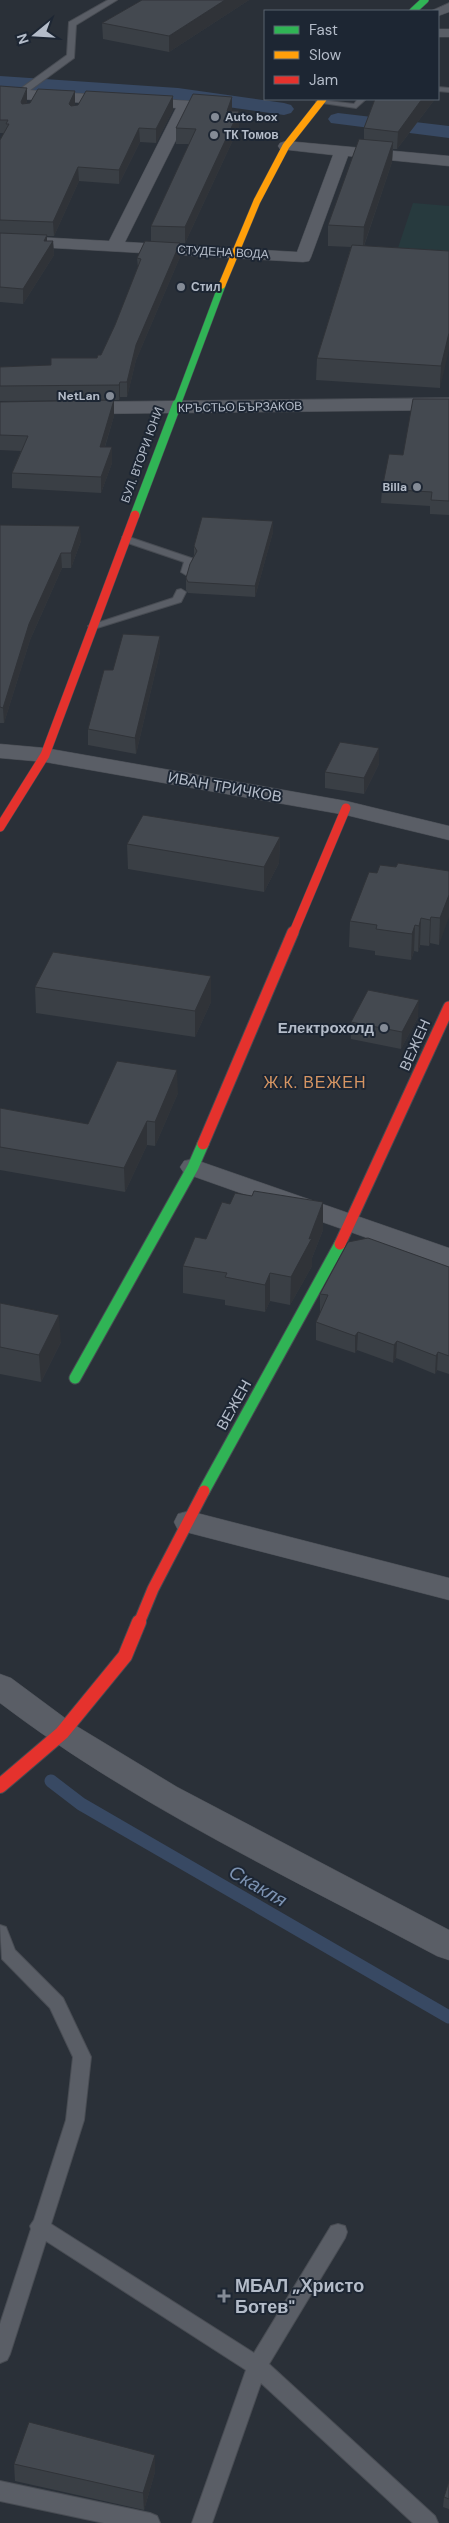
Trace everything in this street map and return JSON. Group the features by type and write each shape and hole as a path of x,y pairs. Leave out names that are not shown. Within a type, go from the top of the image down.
{"street":[{"path":"414,10 425,0"},
{"path":"0,93 30,92 82,101 186,104 115,246"},
{"name":"БУЛ. ВТОРИ ЮНИ","path":"0,827 45,755 174,408 205,333 234,253 257,201 286,146 321,100"},
{"path":"286,146 449,161"},
{"name":"СТУДЕНА ВОДА","path":"0,240 303,257 342,151"},
{"name":"КРЪСТЬО БЪРЗАКОВ","path":"60,408 449,404"},
{"name":"ИВАН ТРИЧКОВ","path":"0,752 45,755 346,808 449,833"},
{"path":"75,1378 193,1167 346,808"},
{"name":"ВЕЖЕН","path":"0,1786 62,1733 125,1656 153,1589 351,1223 449,1007"},
{"path":"193,1167 449,1258"},
{"path":"189,1522 449,1590"},
{"path":"0,1686 62,1733 165,1796 449,1946"}],"lane":[{"path":"30,92 71,56 72,24 113,0"},
{"path":"321,100 356,106 361,100"},
{"path":"126,539 190,560 186,572"},
{"path":"93,626 177,600 181,592"},
{"path":"0,1932 8,1954 56,2003 82,2057 75,2120 39,2226 0,2354"},
{"path":"39,2226 257,2366 428,2523"},
{"path":"202,2523 257,2366 338,2232"},
{"path":"0,2492 150,2523"}],"green space":[{"path":"413,203 449,206 449,258 396,254"}],"building":[{"path":"142,0 225,0 169,36 102,23"},
{"path":"0,86 27,88 21,102 22,104 30,103 38,89 75,91 69,104 71,106 78,105 86,91 173,96 156,129 139,128 119,170 78,167 53,222 0,220 0,140 9,124 6,124 8,120 0,120"},
{"path":"193,94 232,97 227,111 239,111 185,227 151,226 196,129 176,128"},
{"path":"375,100 421,100 398,132 364,128"},
{"path":"359,139 393,142 364,227 328,225"},
{"path":"0,233 47,235 44,241 53,241 23,289 0,287"},
{"path":"145,241 180,243 136,345 127,382 120,382 119,385 0,386 0,367 51,365 51,358 97,358 98,355 101,355 141,259 137,258"},
{"path":"352,245 449,251 449,333 441,366 317,358"},
{"path":"413,399 449,399 449,501 431,500 432,492 382,489 389,454 403,455"},
{"path":"114,400 100,447 112,447 101,477 12,473 28,436 0,435 0,402"},
{"path":"202,517 273,521 255,586 188,582 186,578 190,564 197,551 194,546"},
{"path":"0,525 80,526 71,553 61,553 29,624 3,708 0,707"},
{"path":"123,634 160,636 135,738 88,729 104,670 113,670"},
{"path":"340,742 379,748 364,778 325,772"},
{"path":"143,815 280,837 264,867 127,844"},
{"path":"398,863 449,871 449,895 440,918 431,917 430,920 421,918 419,926 415,925 412,934 376,929 377,925 350,921 369,872 377,873 380,865 396,867"},
{"path":"53,952 211,976 195,1011 35,987"},
{"path":"368,990 419,1000 402,1032 351,1022"},
{"path":"117,1061 177,1070 155,1122 147,1121 124,1168 0,1147 0,1108 88,1124"},
{"path":"254,1191 323,1202 309,1239 312,1238 291,1277 270,1273 265,1285 225,1277 227,1273 183,1266 195,1237 206,1239 222,1202 230,1204 235,1193 252,1196"},
{"path":"368,1238 449,1267 449,1356 438,1352 436,1356 397,1341 394,1345 358,1332 355,1336 316,1322 328,1295 320,1294 348,1242"},
{"path":"0,1303 59,1315 39,1355 0,1347"},
{"path":"29,2422 155,2455 143,2493 14,2464"},
{"path":"449,2481 449,2499 444,2497"}],"waterway":[{"path":"0,82 178,94 284,109"},
{"path":"338,119 449,132"},
{"name":"Скакля","path":"51,1781 81,1804 449,2017"}],"traffic: fast":[{"path":"414,10 425,0"},
{"path":"135,515 222,285"},
{"path":"75,1378 193,1167 203,1144"},
{"path":"204,1491 340,1244"}],"traffic: slow":[{"path":"222,285 257,201 286,146 322,100"}],"traffic: jam":[{"path":"0,827 45,755 135,515"},
{"path":"203,1144 346,808"},
{"path":"340,1244 449,1007"},
{"path":"0,1786 62,1733 125,1656 153,1589 204,1491"}],"place":[{"name":"Auto box","path":"215,117"},
{"name":"ТК Томов","path":"214,135"},
{"name":"Стил","path":"181,287"},
{"name":"NetLan","path":"110,396"},
{"name":"Billa","path":"417,487"},
{"name":"Електрохолд","path":"384,1028"},
{"name":"МБАЛ „Христо Ботев\"","path":"224,2296"}],"district":[{"name":"Ж.К. ВЕЖЕН","path":"315,1082"}]}
